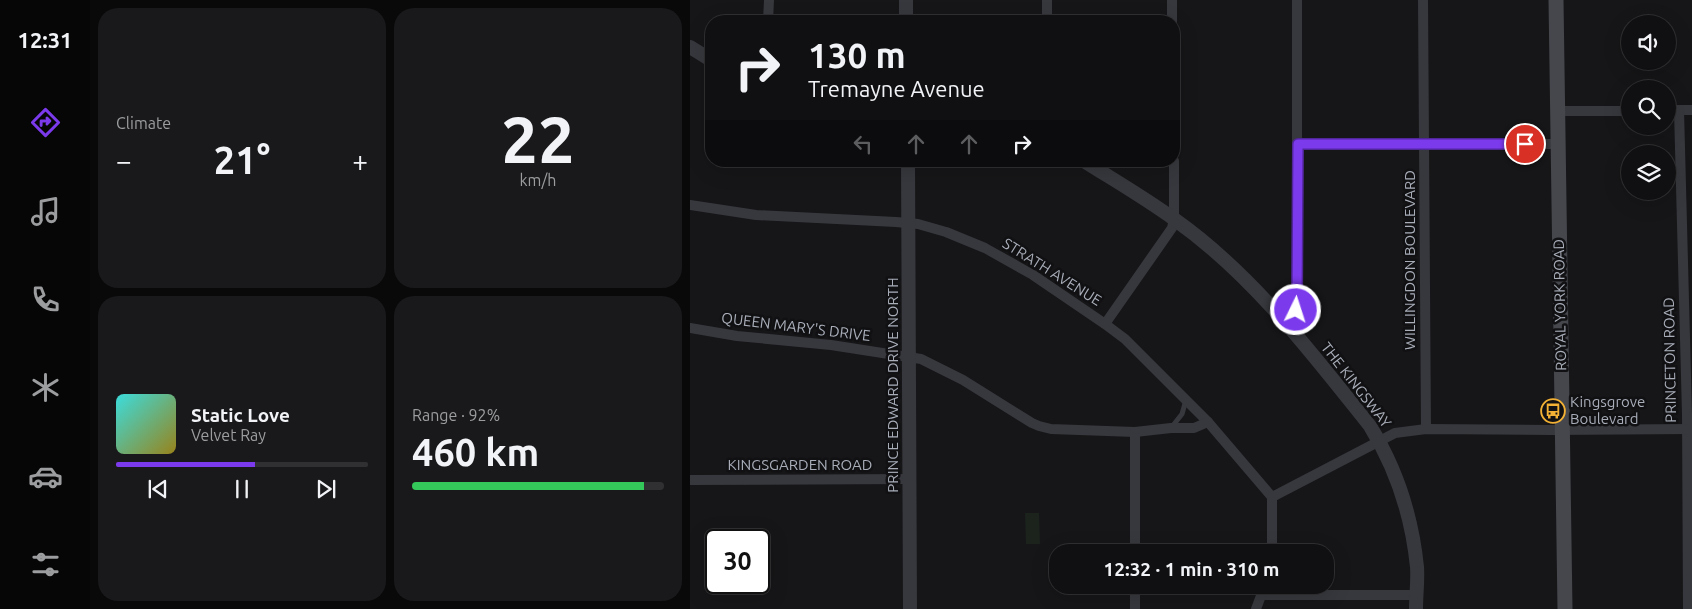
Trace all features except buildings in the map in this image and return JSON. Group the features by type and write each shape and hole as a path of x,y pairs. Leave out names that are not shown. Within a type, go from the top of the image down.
{"main road":[{"name":"ROYAL YORK ROAD","path":"1556,0 1565,609"}],"street":[{"path":"768,0 768,15"},
{"path":"906,0 906,15"},
{"path":"1047,0 1047,15"},
{"path":"1172,0 1172,15"},
{"path":"1286,324 1294,315 1297,301 1297,0"},
{"name":"WILLINGDON BOULEVARD","path":"1423,0 1426,429"},
{"path":"690,47 705,56"},
{"path":"1679,110 1692,110"},
{"name":"PRINCETON ROAD","path":"1679,110 1689,429 1688,609"},
{"path":"1558,111 1621,111"},
{"path":"1298,144 1558,144"},
{"name":"PRINCE EDWARD DRIVE NORTH","path":"908,167 910,609"},
{"name":"THE KINGSWAY","path":"1093,167 1174,219 1233,268 1286,324 1370,426 1379,440 1393,471 1408,514 1417,568 1416,609"},
{"path":"1105,324 1172,228 1174,219 1174,167"},
{"name":"STRATH AVENUE","path":"690,205 756,215 909,223 946,232 985,248 1033,274 1125,339 1208,422 1272,497"},
{"name":"QUEEN MARY'S DRIVE","path":"690,328 737,336 831,345 921,359 963,380 1039,426 1051,429 1135,432 1171,428 1194,428 1208,422"},
{"path":"1272,544 1272,497 1395,433 1426,429 1689,429"},
{"path":"1135,432 1135,544"},
{"name":"KINGSGARDEN ROAD","path":"690,480 910,479"},
{"path":"1334,592 1416,595"},
{"path":"1135,594 1135,609"},
{"path":"1256,609 1262,594"}],"lane":[{"path":"1171,428 1182,414 1186,400"}],"shaded area":[{"path":"1025,513 1039,513 1040,544 1026,544"}],"place":[{"name":"Kingsgrove Boulevard","path":"1553,411"}],"route":[{"path":"1296,310 1298,144 1525,144"}]}
